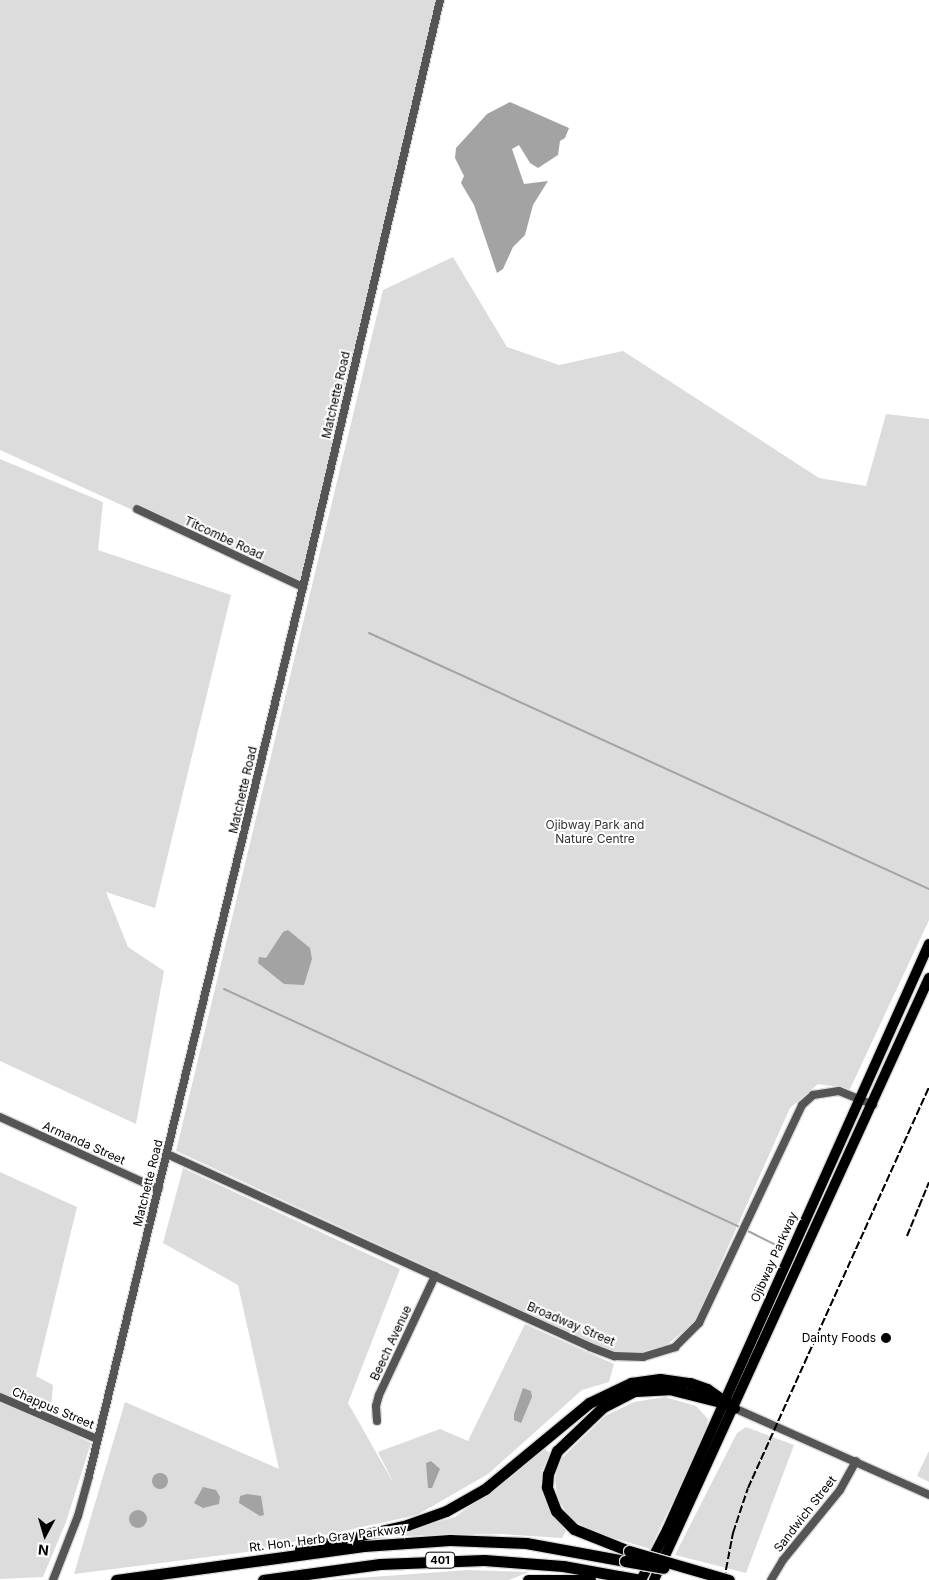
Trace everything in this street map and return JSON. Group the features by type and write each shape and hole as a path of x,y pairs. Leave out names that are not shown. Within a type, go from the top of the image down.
{"highway":[{"path":"280,1557 309,1545 407,1525 446,1511 485,1489 588,1403 632,1383 660,1379 690,1383 707,1389 722,1402"},
{"path":"729,1580 627,1556 574,1530 556,1511 547,1487 548,1474 557,1451 603,1407 635,1391 669,1389 722,1402 734,1408"},
{"name":"Rt. Hon. Herb Gray Parkway","path":"116,1580 393,1542 469,1540 526,1543 627,1556 721,1580"},
{"name":"401","path":"263,1580 380,1564 446,1560 520,1562 618,1575 641,1580"},
{"path":"528,1580 590,1580"}],"main road":[{"name":"Ojibway Parkway","path":"641,1580 666,1530 929,944"},
{"path":"654,1580 873,1105 929,978"}],"street":[{"name":"Matchette Road","path":"53,1580 78,1516 167,1154 303,587 440,0"},
{"name":"Titcombe Road","path":"137,509 303,587"},
{"name":"Broadway Street","path":"167,1154 614,1356 643,1357 668,1350 684,1341 699,1323 802,1105 813,1095 827,1091 839,1091 873,1105"},
{"name":"Armanda Street","path":"0,1117 158,1189"},
{"name":"Beech Avenue","path":"376,1421 377,1401 435,1276"},
{"name":"Chappus Street","path":"0,1397 97,1439"},
{"path":"734,1408 929,1495"},
{"name":"Sandwich Street","path":"771,1580 783,1560 840,1490 856,1462"}],"green space":[{"path":"0,0 437,0 303,587 0,450"},
{"name":"Ojibway Park and Nature Centre","path":"453,257 507,347 559,365 623,351 819,478 866,486 886,414 929,419 929,920 850,1089 818,1084 790,1108 695,1321 660,1351 619,1355 176,1151 383,290"},
{"path":"0,459 103,502 98,550 231,595 155,908 106,892 128,947 164,971 136,1124 0,1061"},
{"path":"183,1168 400,1269 348,1403 394,1484 378,1452 440,1429 468,1441 525,1324 614,1364 609,1382 582,1390 488,1474 417,1515 247,1552 74,1574 125,1402 279,1469 238,1285 163,1243"},
{"path":"0,1172 77,1207 36,1376 53,1385 50,1423 91,1443 66,1522 43,1577 0,1579"},
{"path":"665,1397 696,1406 708,1419 706,1432 650,1549 591,1531 569,1517 557,1497 555,1478 560,1460 605,1416 634,1402"},
{"path":"746,1427 794,1445 746,1573 675,1555 737,1433"},
{"path":"545,1449 550,1453 542,1471 544,1494 552,1515 566,1531 562,1538 502,1534 402,1536 401,1532 455,1517"},
{"path":"929,1451 929,1482 917,1476"},
{"path":"468,1570 529,1572 509,1580 329,1580"}],"shaded area":[{"path":"510,102 569,128 565,138 560,141 558,155 538,168 530,163 519,145 512,149 524,184 548,181 533,205 525,235 513,247 503,269 497,273 474,205 461,183 464,176 455,158 456,148 487,114"},
{"path":"288,930 310,948 312,959 304,985 284,984 258,963 259,957 266,958 283,932"},
{"path":"523,1388 531,1391 532,1397 521,1423 514,1420 514,1414"},
{"path":"431,1461 440,1469 432,1488 428,1488 426,1463"},
{"path":"157,1473 163,1473 168,1478 166,1487 157,1489 152,1484 152,1478"},
{"path":"203,1487 216,1490 220,1497 219,1504 203,1508 194,1503"},
{"path":"247,1494 261,1496 264,1515 260,1516 239,1503 240,1496"},
{"path":"134,1510 142,1510 147,1515 145,1526 134,1528 129,1523 129,1515"}],"waterway":[{"path":"369,633 929,889"},
{"path":"224,989 742,1228"},
{"path":"746,1230 782,1248"}],"railway":[{"path":"724,1580 733,1533 748,1488 929,1087"},
{"path":"907,1236 929,1182"}],"place":[{"name":"Dainty Foods","path":"886,1338"}]}
